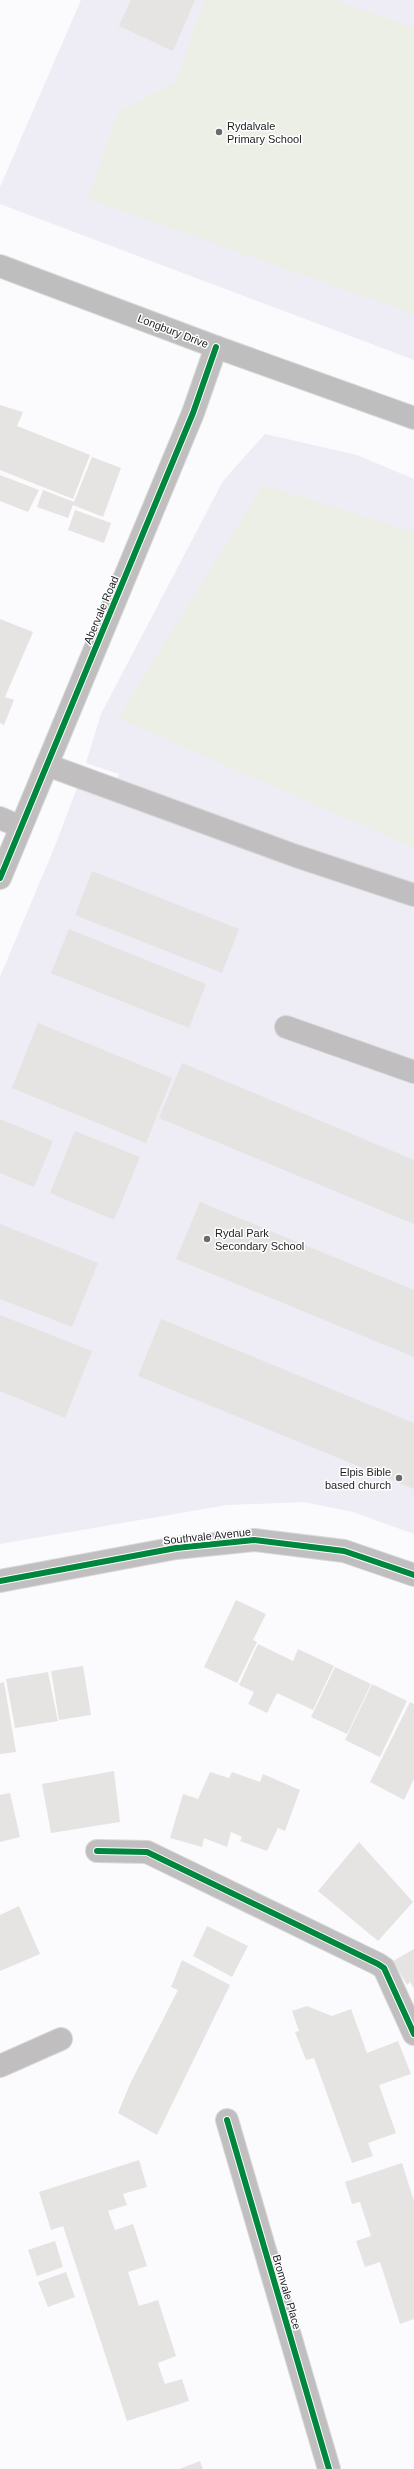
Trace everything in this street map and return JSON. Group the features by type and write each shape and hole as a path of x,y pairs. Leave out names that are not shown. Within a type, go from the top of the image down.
{"street":[{"name":"Longbury Drive","path":"0,266 216,347 414,418"},
{"name":"Abervale Road","path":"0,878 193,413 216,347"},
{"path":"47,765 296,856 414,895"},
{"path":"0,818 21,827"},
{"path":"286,1027 414,1072"},
{"name":"Southvale Avenue","path":"0,1581 176,1548 254,1540 344,1551 414,1575"},
{"path":"98,1851 147,1852 378,1964 384,1968 414,2034"},
{"path":"0,2066 61,2040"},
{"name":"Bromvale Place","path":"227,2120 329,2469"}],"shaded area":[{"name":"Rydalvale Primary School","path":"81,0 414,0 414,360 0,204 0,187"},
{"name":"Rydalvale Primary School","path":"204,0 333,0 414,28 414,314 88,199 118,112 176,82"},
{"name":"Rydal Park Secondary School","path":"265,434 357,455 414,479 414,1534 353,1512 304,1502 227,1505 0,1544 0,977 55,846 77,788 108,800 119,774 86,763 101,714 223,481"},
{"path":"263,485 414,532 414,848 118,718"}],"building":[{"path":"131,0 195,0 173,51 119,26"},
{"path":"0,405 23,412 17,426 90,455 73,499 0,470"},
{"path":"92,457 121,468 103,517 73,505"},
{"path":"0,475 39,490 28,512 0,501"},
{"path":"43,490 74,502 68,518 37,507"},
{"path":"75,510 111,523 104,543 68,530"},
{"path":"0,619 33,632 5,697 14,700 4,725 0,723"},
{"path":"92,871 239,929 222,973 75,915"},
{"path":"69,929 206,984 189,1028 51,973"},
{"path":"38,1023 172,1078 146,1143 12,1088"},
{"path":"182,1063 414,1160 414,1224 159,1118"},
{"path":"0,1119 53,1141 34,1187 0,1173"},
{"path":"75,1131 140,1157 114,1220 50,1193"},
{"path":"200,1202 414,1290 414,1357 176,1259"},
{"path":"0,1224 98,1263 72,1327 0,1299"},
{"path":"0,1315 92,1351 65,1418 0,1391"},
{"path":"161,1319 414,1423 414,1489 138,1376"},
{"path":"236,1600 266,1614 253,1640 257,1642 237,1683 204,1667"},
{"path":"258,1644 293,1661 298,1649 334,1666 313,1710 277,1693 267,1713 248,1704 254,1692 239,1685"},
{"path":"83,1666 91,1715 59,1720 51,1671"},
{"path":"335,1667 371,1684 347,1734 311,1717"},
{"path":"48,1672 58,1721 15,1728 6,1679"},
{"path":"4,1682 16,1752 0,1754 0,1683"},
{"path":"372,1684 407,1701 380,1757 345,1740"},
{"path":"410,1702 414,1704 414,1779 404,1800 370,1782"},
{"path":"114,1771 120,1822 51,1833 42,1784"},
{"path":"210,1772 229,1778 232,1772 260,1782 263,1774 300,1790 285,1831 278,1828 267,1851 240,1841 242,1837 231,1832 227,1847 204,1838 202,1847 170,1838 183,1794 198,1799"},
{"path":"10,1793 20,1837 0,1842 0,1795"},
{"path":"359,1842 413,1902 378,1941 318,1891"},
{"path":"19,1906 40,1954 0,1971 0,1915"},
{"path":"207,1926 248,1946 232,1977 193,1956"},
{"path":"414,1949 414,1989 410,1982 407,1985 393,1961"},
{"path":"182,1960 230,1985 157,2135 118,2113 130,2084 178,1990 171,1987"},
{"path":"307,2006 332,2016 351,2009 367,2053 398,2041 411,2074 379,2085 396,2133 368,2143 373,2156 352,2163 314,2058 306,2060 295,2032 299,2031 292,2011"},
{"path":"139,2160 147,2187 123,2194 127,2205 108,2211 115,2230 133,2224 147,2266 128,2272 139,2306 158,2300 176,2356 158,2363 159,2367 165,2384 182,2379 189,2401 127,2421 63,2226 51,2230 39,2192"},
{"path":"402,2163 414,2201 414,2319 400,2324 380,2262 365,2267 356,2241 371,2236 360,2202 352,2204 345,2182"},
{"path":"55,2241 63,2267 37,2276 28,2250"},
{"path":"66,2272 75,2297 48,2307 38,2282"},
{"path":"200,2461 203,2469 179,2469"}],"cycle path":[{"path":"0,878 193,413 216,347"},
{"path":"0,1581 176,1548 254,1540 344,1551 414,1575"},
{"path":"97,1851 147,1852 378,1964 384,1968 414,2034"},
{"path":"227,2120 329,2469"}],"place":[{"name":"Rydalvale Primary School","path":"219,132"},
{"name":"Rydal Park Secondary School","path":"207,1239"},
{"name":"Elpis Bible based church","path":"399,1478"}]}
